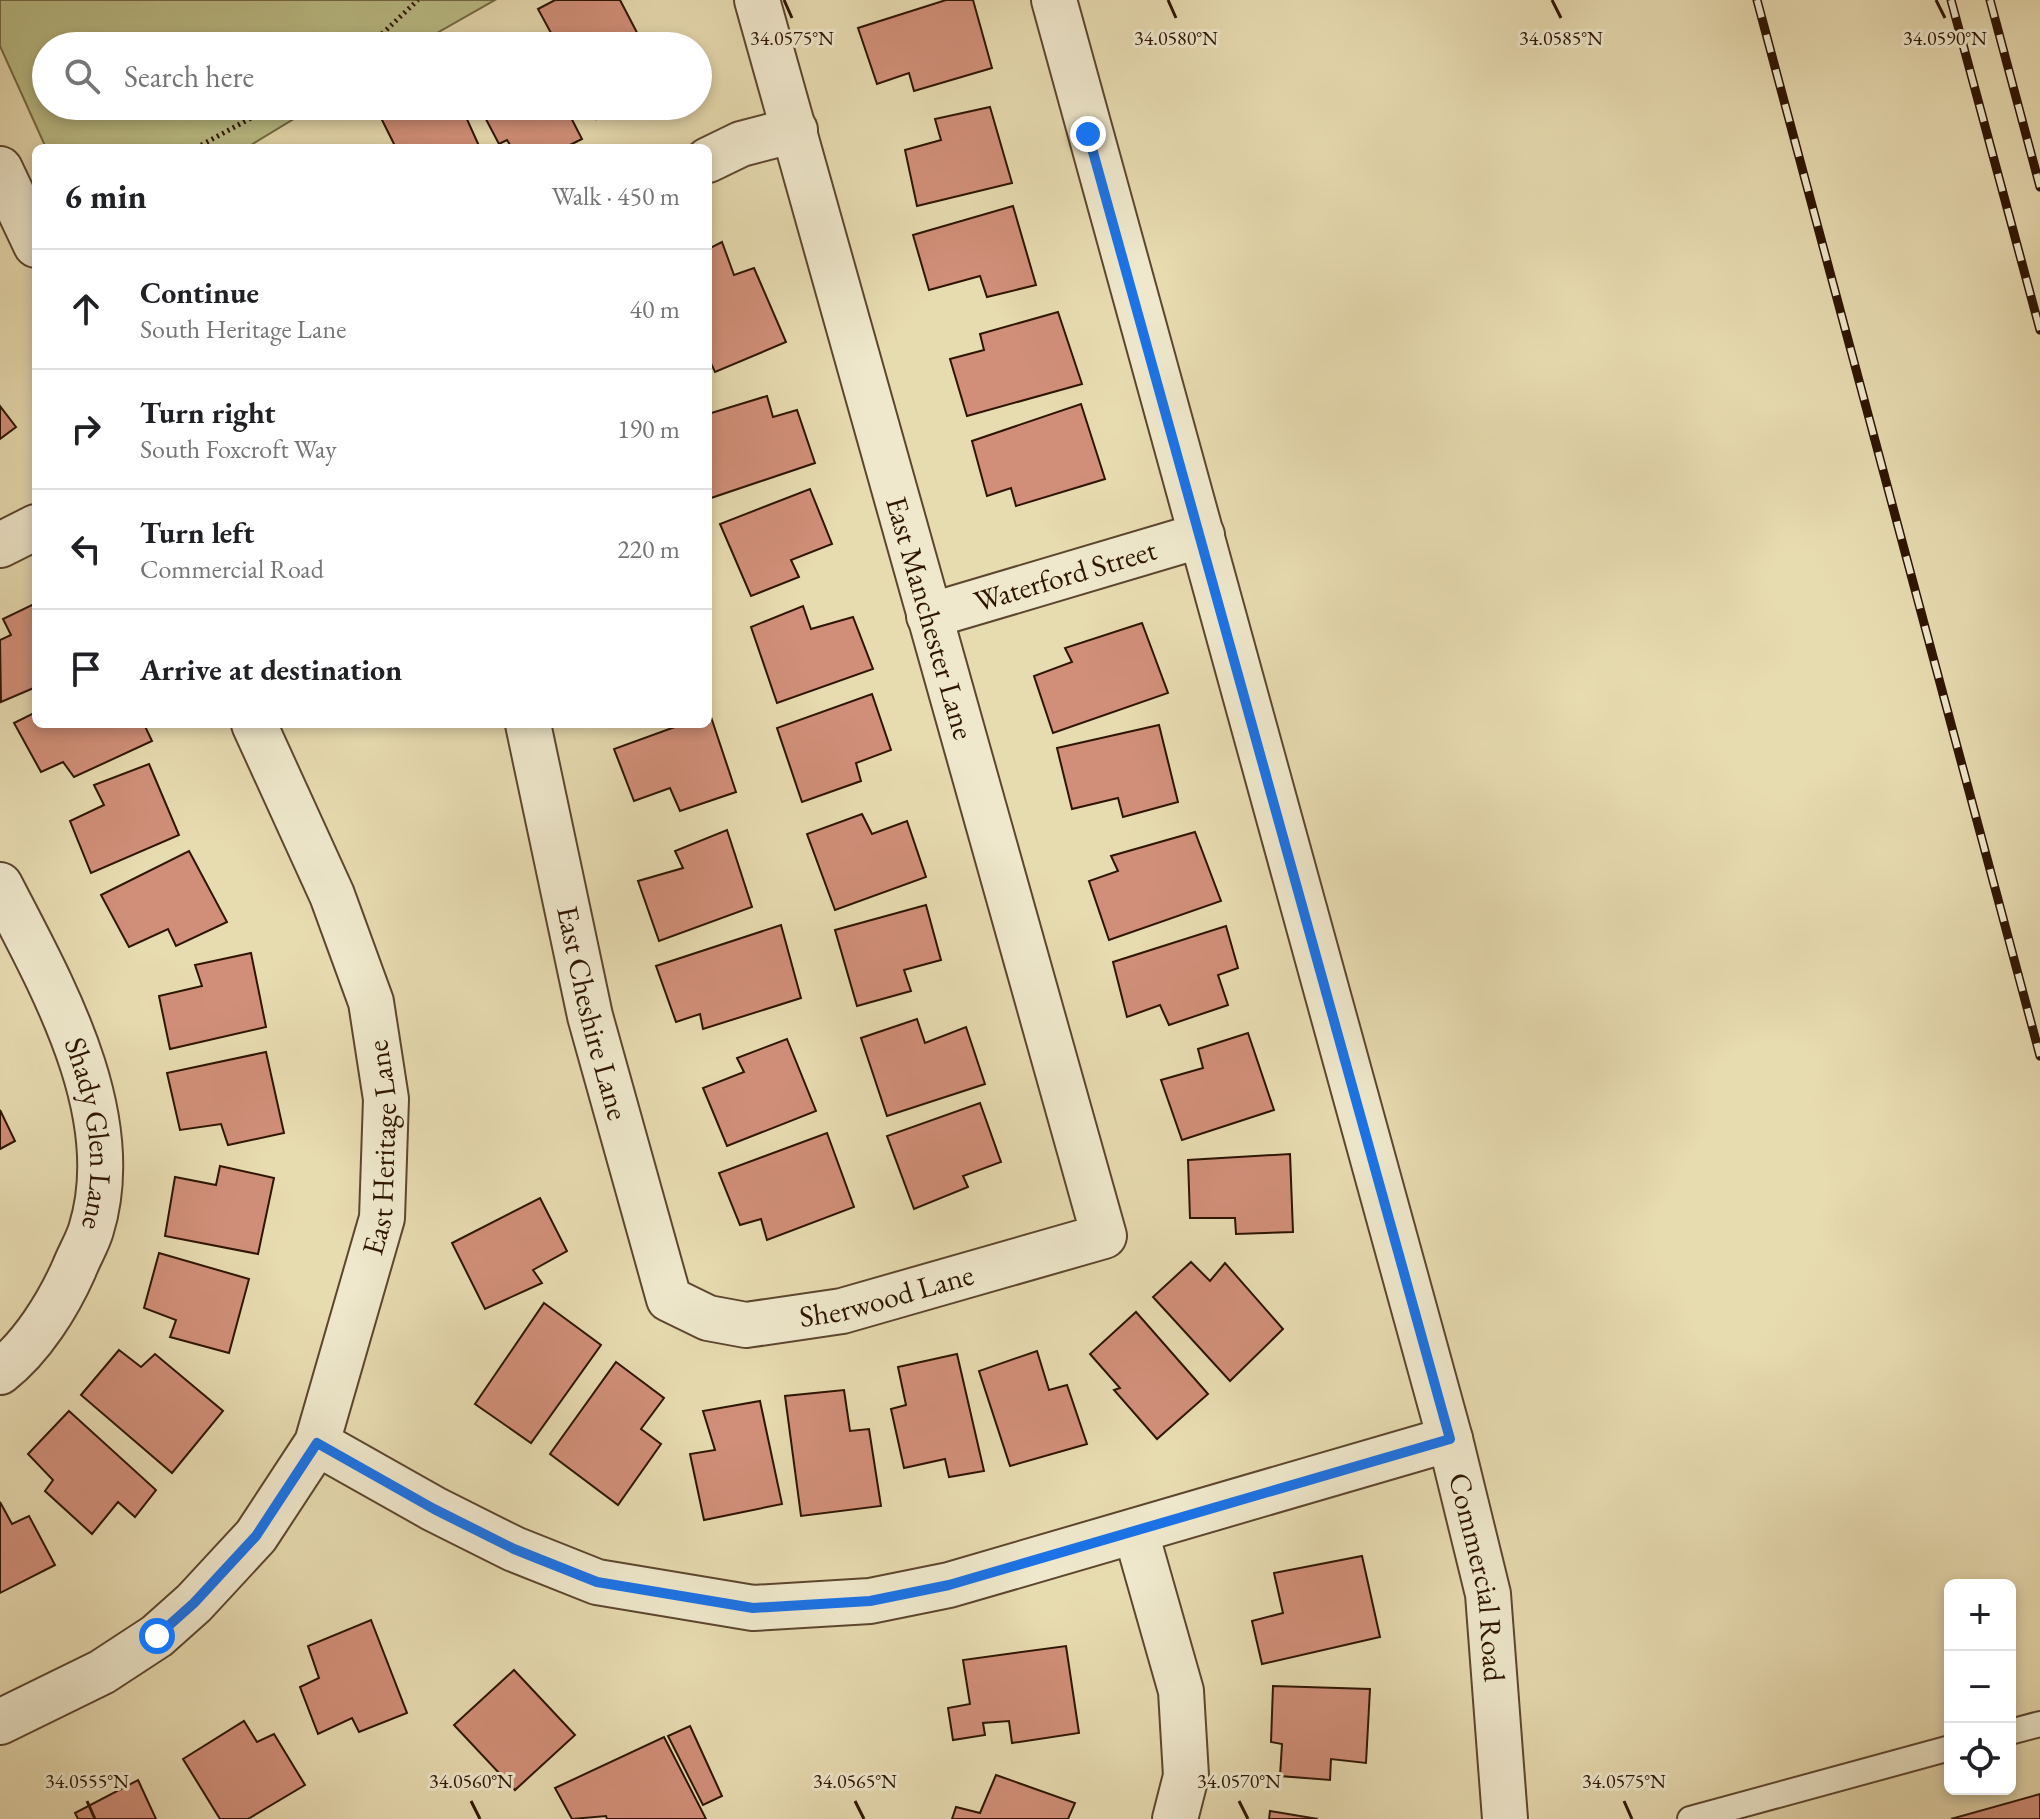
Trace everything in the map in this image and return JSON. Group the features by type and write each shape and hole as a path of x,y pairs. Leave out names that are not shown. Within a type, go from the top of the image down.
{"street":[{"name":"East Manchester Lane","path":"757,0 1104,1236"},
{"name":"Commercial Road","path":"1054,0 1450,1439 1488,1594 1505,1819"},
{"path":"712,158 741,144 795,130"},
{"path":"0,169 32,237"},
{"path":"0,545 32,529"},
{"name":"Waterford Street","path":"929,616 1202,535"},
{"name":"East Heritage Lane","path":"0,1722 102,1672 175,1620 256,1536 317,1443 382,1218 386,1099 371,1002 332,895 256,728"},
{"name":"East Cheshire Lane","path":"529,728 590,1016 669,1299"},
{"name":"Shady Glen Lane","path":"0,885 63,1007 91,1096 100,1164 91,1228 60,1301 0,1372"},
{"name":"Sherwood Lane","path":"669,1299 708,1318 746,1325 842,1311 1104,1236"},
{"path":"317,1443 434,1509 514,1549 597,1582 753,1608 870,1601 949,1585 1450,1439"},
{"path":"1136,1533 1181,1691 1186,1776 1175,1819"}],"lane":[{"path":"2016,1730 2040,1724"},
{"path":"1690,1819 1944,1750"}],"path":[{"path":"384,32 418,0"},
{"path":"203,144 247,120"}],"green space":[{"path":"0,0 495,0 439,32 32,32 32,117 0,46"},
{"path":"33,120 292,120 253,144 44,144"}],"building":[{"path":"555,0 620,0 637,32 550,32 538,9"},
{"path":"946,0 973,0 992,68 914,91 909,73 877,84 858,28"},
{"path":"990,107 1012,183 917,206 905,150 941,140 935,119"},
{"path":"382,120 467,120 478,144 394,144"},
{"path":"486,120 572,120 582,139 572,144 510,144 507,140 499,144"},
{"path":"1013,206 1036,285 987,297 980,276 929,290 913,235"},
{"path":"722,242 734,275 754,268 786,342 715,372 712,366 712,247"},
{"path":"1058,312 1082,384 967,416 950,359 984,350 980,334"},
{"path":"767,396 773,417 797,410 815,463 712,498 712,413"},
{"path":"1081,404 1105,479 1016,506 1011,488 987,496 972,441"},
{"path":"0,406 16,427 0,439"},
{"path":"810,489 832,544 791,560 799,577 751,596 720,524"},
{"path":"32,605 32,689 1,702 0,640 11,635 3,619"},
{"path":"803,606 811,629 853,617 873,669 777,703 751,627"},
{"path":"1142,623 1168,693 1053,733 1034,676 1072,662 1065,648"},
{"path":"872,694 891,750 856,763 861,781 802,802 777,728"},
{"path":"32,714 32,728 146,728 152,741 74,777 63,762 41,772 14,723"},
{"path":"712,720 736,792 680,811 670,788 634,801 614,749 672,728 712,728"},
{"path":"1159,725 1178,802 1123,817 1118,798 1072,809 1057,748"},
{"path":"149,764 179,835 91,873 70,821 104,805 94,785"},
{"path":"862,814 872,834 907,821 926,877 835,910 807,834"},
{"path":"727,830 752,907 659,941 638,881 683,868 675,851"},
{"path":"1195,832 1221,901 1109,940 1089,881 1118,871 1111,856"},
{"path":"189,851 227,922 176,946 168,929 129,947 101,895"},
{"path":"926,905 941,960 904,970 911,991 857,1006 835,930"},
{"path":"781,925 801,998 703,1029 700,1014 676,1022 656,966"},
{"path":"1226,926 1238,968 1218,975 1228,1005 1169,1025 1160,1005 1127,1017 1113,962"},
{"path":"251,953 266,1027 170,1049 159,996 202,986 195,965"},
{"path":"917,1019 925,1043 966,1027 985,1084 887,1116 861,1038"},
{"path":"1248,1033 1274,1110 1182,1140 1161,1080 1203,1068 1198,1049"},
{"path":"787,1039 816,1111 727,1146 703,1088 744,1072 737,1058"},
{"path":"266,1052 284,1133 228,1145 221,1124 180,1130 167,1073"},
{"path":"980,1103 1001,1162 963,1176 968,1187 914,1209 887,1136"},
{"path":"0,1110 15,1141 0,1149"},
{"path":"827,1133 854,1207 767,1240 761,1219 740,1225 719,1173"},
{"path":"1290,1154 1293,1232 1236,1234 1235,1218 1190,1218 1188,1160"},
{"path":"220,1166 274,1178 258,1254 165,1236 175,1177 216,1185"},
{"path":"540,1198 567,1251 533,1270 542,1283 485,1309 452,1243"},
{"path":"159,1253 249,1279 229,1353 170,1337 176,1320 144,1308"},
{"path":"1191,1262 1210,1281 1225,1263 1283,1329 1230,1381 1153,1297"},
{"path":"544,1303 601,1345 531,1443 475,1404"},
{"path":"1136,1312 1208,1394 1157,1439 1114,1390 1120,1388 1090,1354"},
{"path":"119,1350 141,1367 155,1354 223,1411 172,1473 81,1395"},
{"path":"1037,1351 1049,1390 1067,1385 1087,1444 1010,1466 979,1371"},
{"path":"957,1354 984,1471 949,1477 945,1459 904,1468 891,1409 906,1405 898,1367"},
{"path":"616,1362 664,1398 641,1429 661,1444 618,1505 550,1454"},
{"path":"844,1390 850,1431 869,1429 881,1506 801,1516 785,1396"},
{"path":"760,1401 782,1504 704,1520 690,1454 715,1450 703,1411"},
{"path":"69,1411 156,1490 135,1517 118,1502 92,1534 45,1491 53,1480 28,1454"},
{"path":"0,1502 12,1524 29,1516 55,1565 0,1593"},
{"path":"1362,1556 1380,1637 1262,1664 1252,1621 1283,1613 1274,1573"},
{"path":"371,1620 407,1713 359,1732 352,1718 318,1734 300,1687 319,1678 308,1646"},
{"path":"1066,1646 1079,1733 1012,1743 1009,1721 983,1723 985,1735 953,1740 948,1708 970,1704 963,1660"},
{"path":"514,1670 575,1735 515,1790 454,1725"},
{"path":"1273,1686 1370,1689 1366,1763 1331,1759 1330,1780 1280,1776 1282,1744 1271,1742"},
{"path":"244,1721 257,1742 274,1734 305,1785 248,1819 220,1819 183,1759"},
{"path":"690,1726 722,1796 703,1805 668,1736"},
{"path":"664,1737 706,1819 607,1819 606,1816 572,1819 555,1788"},
{"path":"996,1775 1075,1803 1068,1819 952,1819 956,1807 980,1813"},
{"path":"138,1780 156,1819 78,1819 75,1813"},
{"path":"2040,1794 2040,1819 1951,1819"},
{"path":"1270,1811 1318,1819 1269,1819"}],"railway":[{"path":"1757,0 2040,1056"},
{"path":"1951,0 2040,330"},
{"path":"1990,0 2040,187"}],"route":[{"path":"157,1636 194,1603 256,1536 317,1443 434,1509 514,1549 597,1582 753,1608 870,1601 949,1585 1450,1439 1202,535 1088,134"}]}
